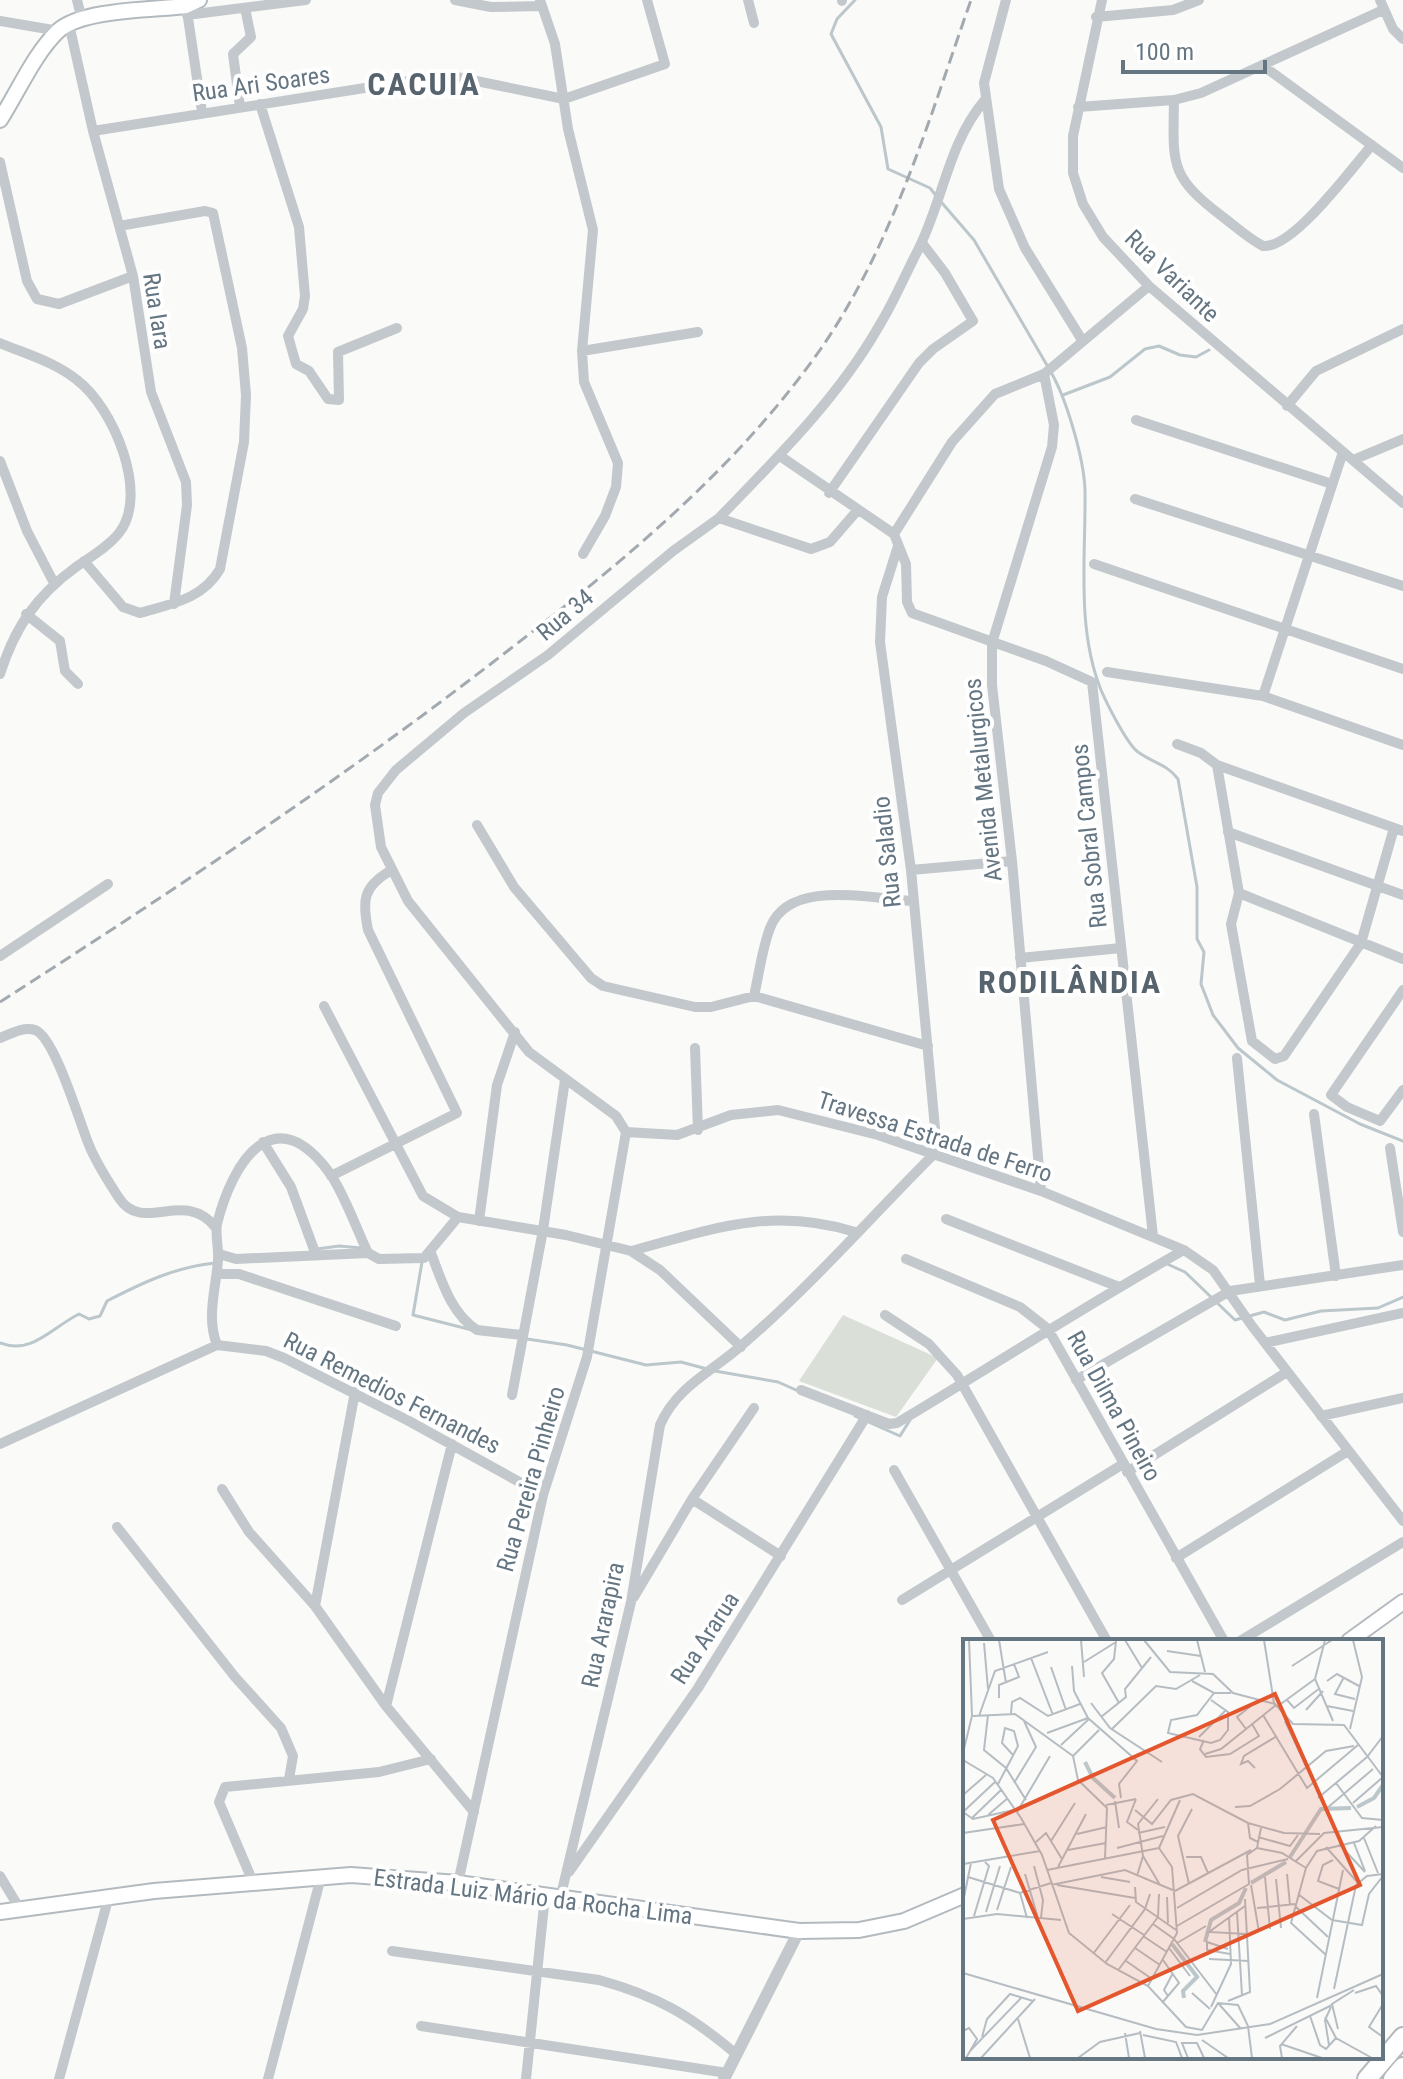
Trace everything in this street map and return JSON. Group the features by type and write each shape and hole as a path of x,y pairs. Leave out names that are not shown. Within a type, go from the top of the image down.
{"highway":[{"path":"1367,2079 1403,2037"},
{"path":"1393,2079 1403,2067"}],"main road":[{"path":"0,120 70,25 191,7"},
{"path":"1352,1639 1403,1602"},
{"name":"Estrada Luiz Mário da Rocha Lima","path":"0,1912 109,1896 253,1882 321,1877 394,1877 458,1883 799,1931 859,1930 904,1921 963,1896"}],"street":[{"name":"Rua Iara","path":"77,0 70,25 93,131 133,276 151,392 186,482 187,505 174,604"},
{"path":"202,112 191,7 245,8 306,0"},
{"path":"455,0 491,7 541,3 555,44 593,230 582,351 586,389 618,463 616,487 605,516 583,554"},
{"path":"564,99 666,62 647,0"},
{"path":"748,0 754,23"},
{"path":"1006,0 988,58 984,101 999,189 1007,213 1082,340"},
{"name":"Rua Variante","path":"1102,0 1078,107 1073,173 1083,204 1103,237 1149,286 1403,503"},
{"path":"1096,17 1173,10 1199,0"},
{"path":"1078,107 1174,100 1201,93 1382,5 1393,29 1403,39"},
{"path":"240,107 232,59 235,50 251,37 245,8"},
{"path":"0,21 70,25"},
{"path":"1262,65 1403,168"},
{"name":"Rua Ari Soares","path":"93,131 202,112 398,86 447,75 564,99"},
{"path":"1174,100 1173,156 1179,175 1192,194 1263,246 1272,247 1293,234 1372,145"},
{"path":"984,101 965,123 922,243 879,327 854,364 780,456 856,512 894,534 906,564 907,602 912,613 992,643"},
{"path":"260,104 299,227 305,296 303,309 288,336 296,364 309,371 328,399 339,400 338,352 397,328"},
{"path":"0,162 27,281 37,299 59,304 133,276"},
{"path":"84,561 123,607 140,613 196,595 213,582 220,569 244,442 242,348 213,213 205,211 119,226"},
{"path":"829,493 919,363 933,349 973,321 959,294 922,243"},
{"path":"894,534 952,442 995,394 1045,373 1149,286"},
{"path":"1287,406 1316,371 1403,329"},
{"path":"582,351 698,332"},
{"path":"0,343 76,379 103,408 120,446 131,485 127,520 115,538 54,583 26,614 12,637 0,674"},
{"name":"Avenida Metalurgicos","path":"1041,1191 1012,861 992,685 992,643 1052,447 1054,425 1045,373"},
{"path":"1136,420 1332,484"},
{"path":"1353,460 1403,439"},
{"path":"1263,696 1343,452"},
{"name":"Rua 34","path":"390,871 381,847 375,805 386,779 464,713 548,655 673,551 719,518 780,456"},
{"path":"0,461 27,531 54,583"},
{"path":"1135,499 1403,586"},
{"path":"719,518 811,549 830,542 856,512"},
{"name":"Rua Saladio","path":"898,546 882,597 880,642 911,870 935,1128 933,1155"},
{"path":"1094,564 1403,669"},
{"path":"26,614 60,641 65,671 78,684"},
{"name":"Rua Sobral Campos","path":"992,643 1046,661 1092,682 1153,1236"},
{"path":"1107,672 1263,696 1403,745"},
{"path":"1177,744 1201,753 1217,765 1398,830 1376,884 1361,943 1284,1056 1275,1059 1252,1041 1231,924 1239,893 1217,765"},
{"path":"477,825 514,887 591,978 603,986 695,1007 711,1007 754,996 928,1046"},
{"path":"1228,832 1403,895"},
{"path":"911,870 1012,861"},
{"path":"331,1176 457,1113 368,930 363,898 368,886 390,871 408,901 529,1052 616,1116 626,1132"},
{"path":"0,956 108,884"},
{"path":"1239,893 1403,959"},
{"path":"754,996 770,926 780,912 797,899 816,896 913,901"},
{"path":"1020,958 1121,948"},
{"path":"1403,990 1331,1095 1347,1107 1380,1121 1403,1090"},
{"path":"324,1006 423,1196 458,1217 543,1230 631,1251 660,1270 741,1347"},
{"path":"0,1038 33,1029 43,1036 67,1082 90,1148 122,1202 131,1209 151,1214 193,1209 207,1216 216,1228"},
{"path":"479,1221 497,1085 515,1032"},
{"path":"695,1048 698,1130"},
{"path":"1237,1058 1260,1285"},
{"path":"512,1395 543,1230 565,1080"},
{"name":"Travessa Estrada de Ferro","path":"626,1132 677,1135 698,1130 731,1115 778,1110 878,1135 1041,1191 1184,1250 1213,1270 1252,1326 1403,1521"},
{"path":"1314,1114 1336,1276"},
{"name":"Rua Pereira Pinheiro","path":"458,1883 543,1495 587,1357 626,1132"},
{"path":"0,1444 217,1345 210,1322 219,1255 216,1228 244,1160 252,1148 263,1142 288,1140 300,1145 331,1176 368,1253"},
{"path":"263,1142 291,1187 316,1255"},
{"path":"1390,1148 1403,1232"},
{"name":"Rua Ararapira","path":"526,2079 537,1972 552,1897 566,1877 631,1602 660,1425 668,1406 715,1364 741,1347 933,1155"},
{"path":"219,1255 236,1259 368,1253 379,1259 414,1261 431,1253 458,1217"},
{"path":"631,1251 771,1218 800,1219 855,1232"},
{"path":"946,1219 1119,1287"},
{"path":"801,1390 897,1423 1184,1250"},
{"path":"431,1253 449,1297 470,1326 522,1339"},
{"name":"Rua Dilma Pineiro","path":"906,1259 1020,1307 1049,1332 1223,1639"},
{"path":"1076,1380 1227,1292 1403,1265"},
{"path":"217,1272 239,1274 396,1326"},
{"path":"1265,1343 1403,1313"},
{"path":"885,1315 929,1344 963,1384 1106,1639"},
{"name":"Rua Remedios Fernandes","path":"217,1345 266,1351 355,1392 543,1495"},
{"path":"902,1600 1036,1517 1287,1372"},
{"path":"315,1606 355,1392"},
{"path":"1321,1416 1403,1398"},
{"path":"631,1602 692,1499 754,1408"},
{"name":"Rua Ararua","path":"566,1877 698,1688 867,1415"},
{"path":"386,1706 452,1444"},
{"path":"1176,1558 1348,1451"},
{"path":"894,1470 990,1639"},
{"path":"222,1489 256,1541 315,1606 386,1706 474,1812"},
{"path":"692,1499 781,1556"},
{"path":"117,1527 235,1677 281,1728 293,1756 289,1779"},
{"path":"1243,1639 1403,1542"},
{"path":"253,1882 219,1802 225,1787 379,1772 431,1759"},
{"path":"0,1876 20,1909"},
{"path":"268,2079 321,1877"},
{"path":"59,2079 109,1896"},
{"path":"421,2026 530,2040 726,2076 799,1931"},
{"path":"392,1951 599,1980 661,1999 694,2019 736,2054"}],"shaded area":[{"path":"843,1315 938,1358 896,1417 799,1381"}],"waterway":[{"path":"855,0 837,19 831,34 881,127 888,169 930,188 937,197"},
{"path":"942,203 974,240 1048,367"},
{"path":"1063,395 1110,377 1145,349 1159,346 1180,355 1196,357 1209,350"},
{"path":"1052,374 1074,430 1084,477 1085,617 1093,666 1104,696 1128,741 1138,752 1178,779 1197,887 1197,939 1204,952 1201,984 1213,1015 1238,1048 1277,1080 1360,1124 1403,1141"},
{"path":"317,1249 339,1246 361,1248"},
{"path":"422,1262 413,1315 472,1330"},
{"path":"0,1343 11,1346 32,1343 79,1314 89,1319 100,1316 107,1301 146,1282 186,1268 215,1263"},
{"path":"1165,1263 1185,1272 1235,1320 1264,1312 1285,1320 1321,1311 1378,1308 1403,1297"},
{"path":"527,1339 567,1345 646,1365 681,1362 707,1369"},
{"path":"715,1371 778,1382 796,1390"},
{"path":"855,1416 900,1436 910,1420"}],"railway":[{"path":"0,1002 259,832 386,742 595,582 715,474 787,393 846,310 907,180 971,0"}],"district":[{"name":"CACUIA","path":"424,84"},
{"name":"RODILÂNDIA","path":"1070,982"}]}
